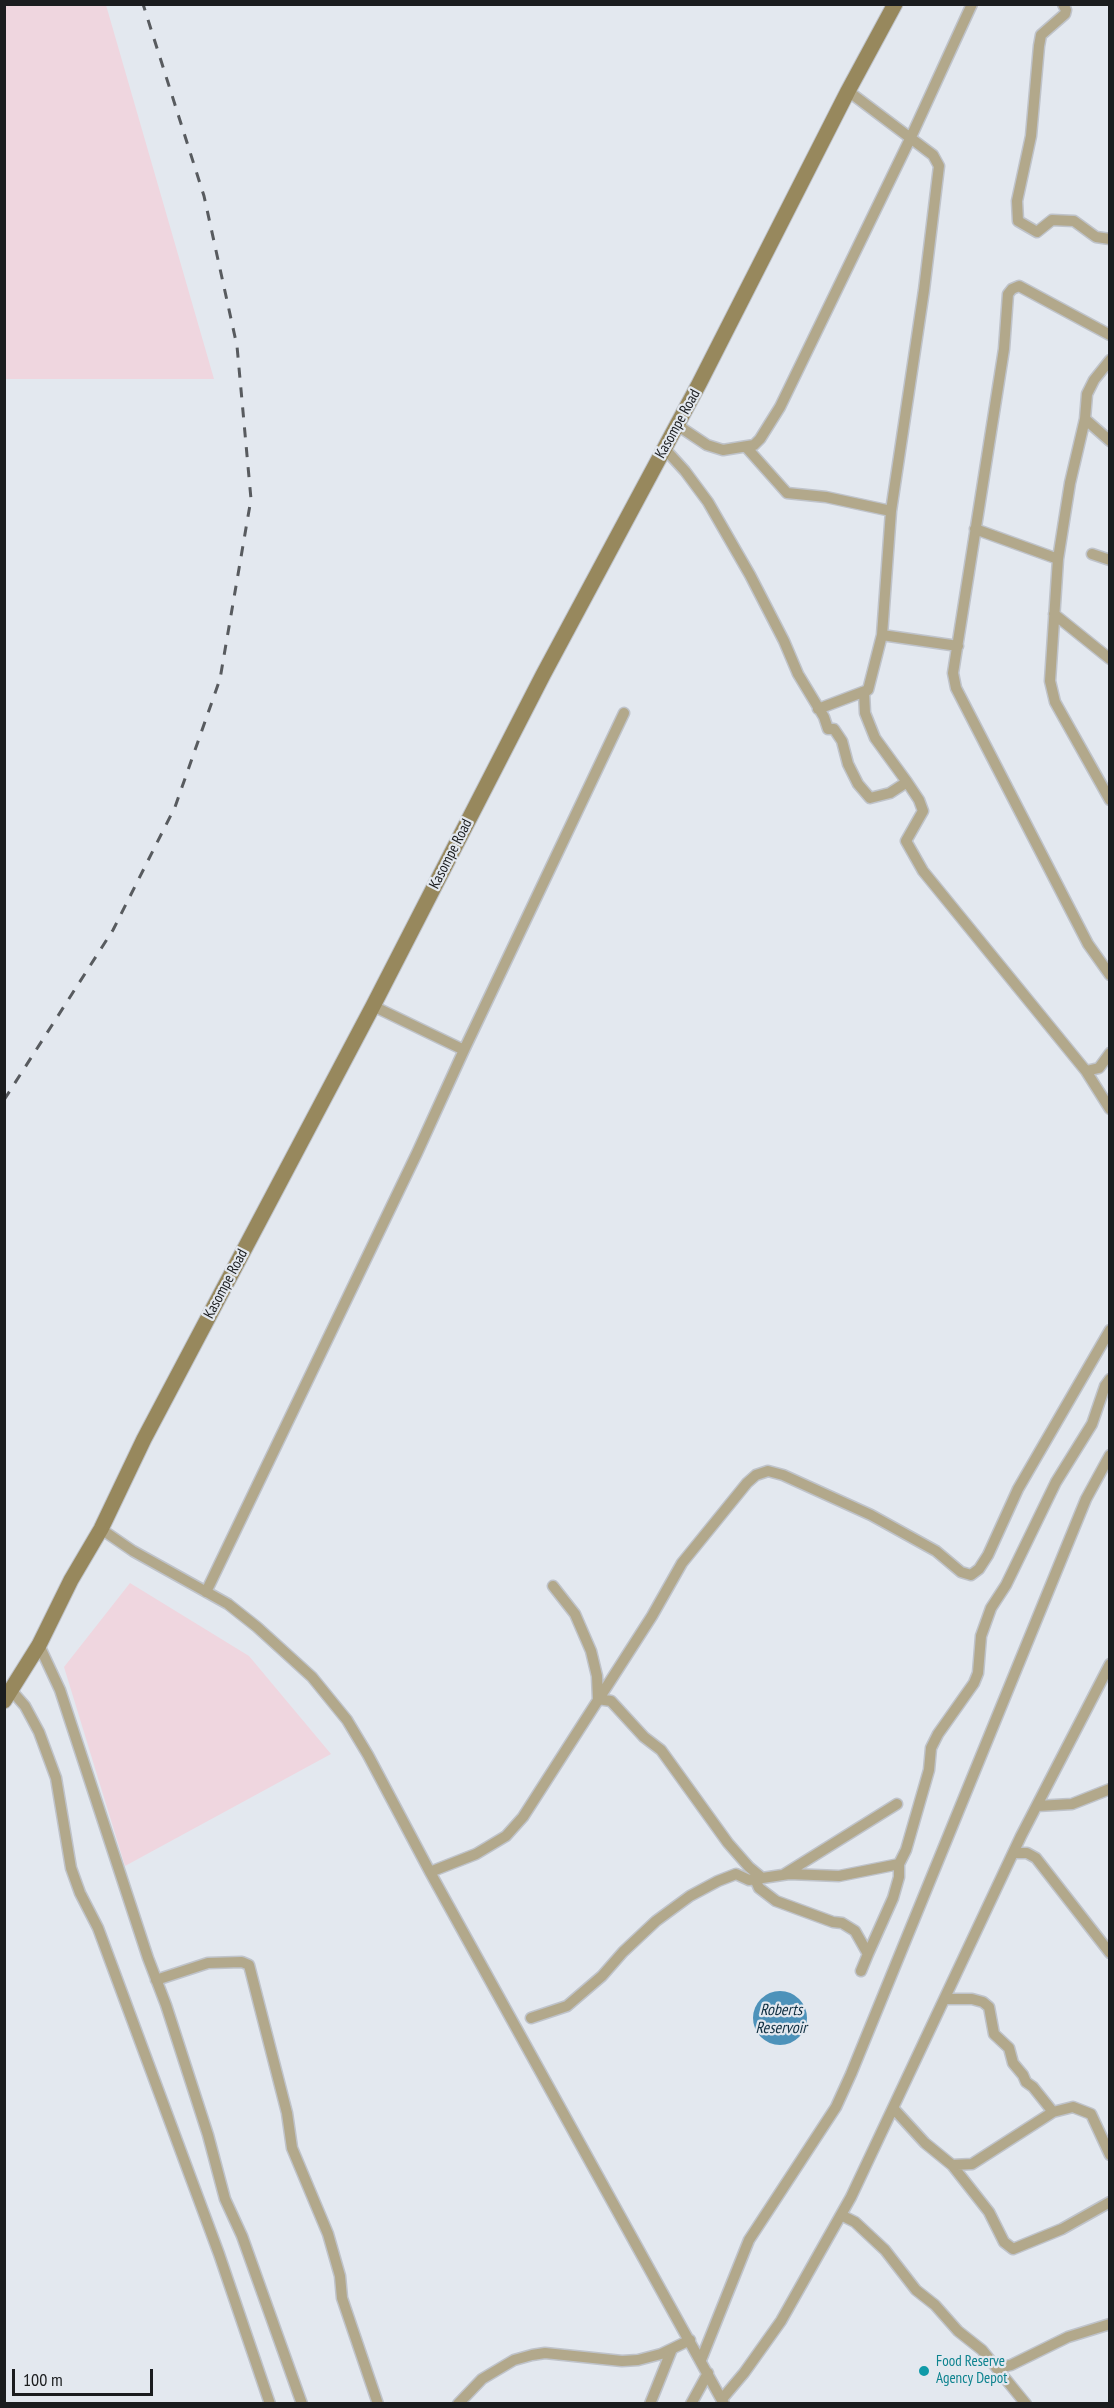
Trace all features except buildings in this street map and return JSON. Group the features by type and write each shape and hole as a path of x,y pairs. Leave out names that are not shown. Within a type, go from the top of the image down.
{"street":[{"name":"Kasompe Road","path":"8,1696 39,1645 71,1580 101,1529 144,1439 373,1006 543,675 895,4"},
{"path":"676,425 707,445 723,450 754,446 760,439 780,407 911,137 972,4"},
{"path":"1063,4 1065,14 1041,35 1031,136 1017,201 1018,221 1037,232 1052,220 1074,221 1096,237 1110,239"},
{"path":"818,709 864,692 870,687 882,635 891,511 939,166 933,155 848,91"},
{"path":"1110,335 1020,286 1012,289 1008,294 1004,349 953,673 956,688 1088,944 1110,975"},
{"path":"1110,360 1087,394 1085,418 1070,483 1058,559 1050,681 1054,702 1110,800"},
{"path":"1085,418 1110,441"},
{"path":"746,447 787,492 826,497 891,511"},
{"path":"664,448 708,502 750,575 798,674 828,729 834,729 842,741 848,764 858,784 870,798 890,792 907,782"},
{"path":"975,529 1058,559"},
{"path":"1092,554 1110,560"},
{"path":"1054,614 1110,659"},
{"path":"882,635 958,646"},
{"path":"864,692 865,714 875,738 919,800 923,811 906,841 923,871 1086,1071 1110,1109"},
{"path":"206,1592 407,1174 624,714"},
{"path":"373,1006 464,1050"},
{"path":"1086,1071 1099,1068 1110,1053"},
{"path":"430,1872 476,1854 506,1836 523,1816 652,1616 682,1563 756,1475 768,1471 783,1475 888,1523 936,1551 961,1572 971,1575 979,1569 988,1555 1018,1490 1110,1330"},
{"path":"861,1971 893,1898 899,1877 899,1864 906,1850 914,1816 927,1780 931,1748 938,1734 974,1683 978,1673 981,1636 992,1608 1006,1585 1056,1482 1092,1424 1105,1386 1110,1379"},
{"path":"701,2360 749,2240 836,2107 851,2074 1086,1499 1110,1455"},
{"path":"101,1529 133,1551 228,1604 258,1627 312,1677 347,1720 723,2401 781,2320 841,2215 1013,1853 1110,1664"},
{"path":"553,1586 575,1614 591,1651 597,1676 598,1699"},
{"path":"39,1645 60,1690 202,2115 225,2199 242,2236 302,2403"},
{"path":"8,1696 25,1706 39,1732 56,1778 70,1868 98,1928 219,2254 270,2403"},
{"path":"598,1699 611,1701 644,1737 661,1750 728,1843 758,1878 759,1888 776,1901 833,1923 842,1923 855,1931 868,1954"},
{"path":"1036,1806 1072,1804 1110,1789"},
{"path":"783,1875 897,1804"},
{"path":"1013,1853 1027,1853 1036,1858 1105,1940 1110,1953"},
{"path":"531,2018 567,2006 602,1976 623,1952 656,1921 690,1896 736,1874 749,1880 783,1875 839,1876 899,1864"},
{"path":"156,1980 208,1963 242,1962 249,1965 287,2113 292,2148 328,2234 340,2276 342,2298 378,2403"},
{"path":"945,1999 972,1999 983,2002 989,2007 994,2034 1009,2048 1013,2063 1026,2082 1033,2087 1053,2112"},
{"path":"952,2165 972,2164 1053,2112 1073,2107 1091,2114 1110,2155"},
{"path":"893,2108 925,2143 952,2165 989,2212 1004,2242 1013,2250 1062,2229 1110,2202"},
{"path":"841,2215 855,2222 885,2250 916,2290 935,2305 958,2331 982,2350 1026,2403"},
{"path":"997,2368 1011,2365 1068,2337 1110,2324"},
{"path":"458,2403 482,2379 514,2360 531,2355 638,2360 672,2349 690,2340"},
{"path":"650,2403 672,2349"},
{"path":"691,2403 708,2373"}],"shaded area":[{"path":"4,5 106,5 214,379 5,379"},
{"path":"130,1583 249,1656 331,1754 125,1866 64,1667"}],"water":[{"name":"Roberts Reservoir","path":"780,1991 790,1993 799,1999 805,2008 807,2018 805,2028 799,2037 790,2043 780,2045 770,2043 761,2037 755,2028 753,2018 755,2008 761,1999 770,1993"}],"railway":[{"path":"4,1100 113,930 175,807 220,679 251,499 237,346 204,196 143,4"}],"place":[{"name":"Food Reserve Agency Depot","path":"924,2371"}]}
